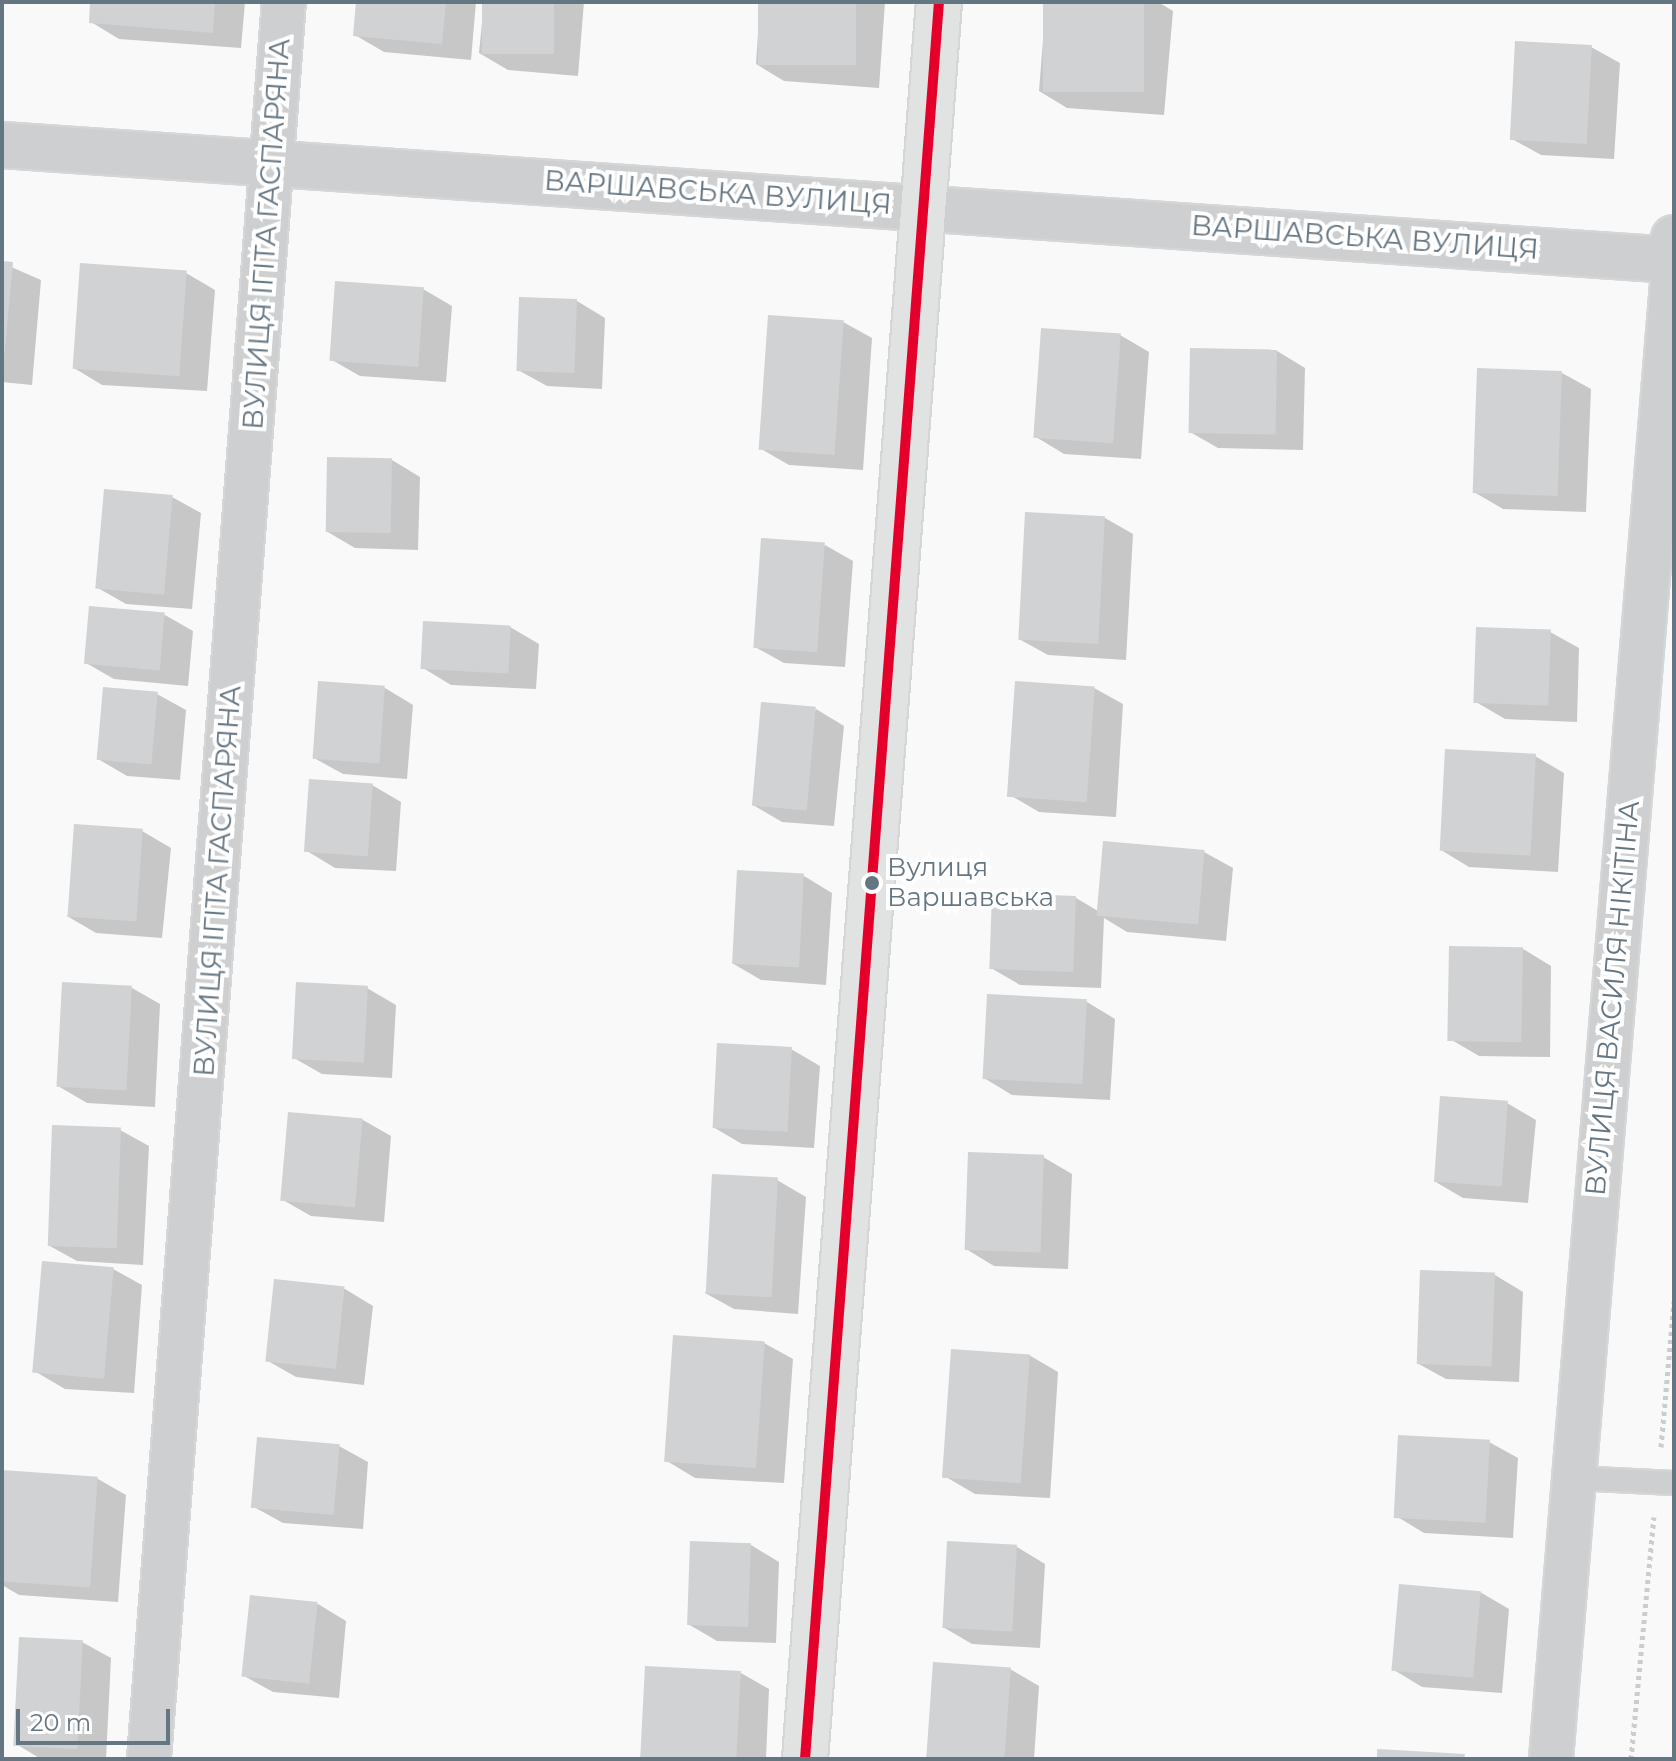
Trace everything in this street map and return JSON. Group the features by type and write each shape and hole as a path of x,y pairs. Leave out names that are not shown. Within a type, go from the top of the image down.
{"main road":[{"path":"805,1759 939,2"}],"street":[{"name":"ВУЛИЦЯ ІГІТА ГАСПАРЯНА","path":"149,1759 284,2"},
{"name":"ВАРШАВСЬКА ВУЛИЦЯ","path":"2,145 1673,252"},
{"name":"ВУЛИЦЯ ВАСИЛЯ НІКІТІНА","path":"1551,1759 1673,252"}],"lane":[{"path":"1574,1478 1666,1482"}],"path":[{"path":"1631,1759 1666,1482 1674,1302"}],"building":[{"path":"90,2 215,2 213,33 89,23"},
{"path":"356,2 446,2 442,44 353,36"},
{"path":"482,2 554,2 554,54 482,54"},
{"path":"758,2 856,2 856,65 758,65"},
{"path":"1043,2 1144,2 1144,92 1043,92"},
{"path":"1515,41 1592,45 1587,144 1510,140"},
{"path":"2,261 13,262 4,361 2,361"},
{"path":"80,263 187,270 179,376 73,369"},
{"path":"335,281 424,287 418,367 329,361"},
{"path":"519,297 577,299 574,373 516,371"},
{"path":"768,315 844,320 834,455 759,450"},
{"path":"1041,328 1121,334 1113,443 1033,438"},
{"path":"1190,348 1277,350 1276,435 1189,433"},
{"path":"1477,368 1562,371 1558,496 1473,493"},
{"path":"327,457 392,458 391,533 326,532"},
{"path":"104,489 173,495 164,595 95,589"},
{"path":"1025,512 1105,516 1098,644 1018,640"},
{"path":"761,538 825,542 817,652 753,648"},
{"path":"89,606 165,613 160,670 84,664"},
{"path":"423,621 511,626 508,674 420,669"},
{"path":"1476,627 1551,630 1548,706 1473,703"},
{"path":"318,681 385,686 379,763 313,759"},
{"path":"1015,681 1095,687 1087,802 1007,797"},
{"path":"103,687 158,692 151,765 97,760"},
{"path":"761,702 816,707 807,810 752,806"},
{"path":"1445,749 1536,754 1531,856 1440,851"},
{"path":"309,779 373,783 368,856 304,852"},
{"path":"74,824 143,829 136,922 68,917"},
{"path":"1103,841 1205,850 1198,925 1096,916"},
{"path":"737,870 804,874 799,967 732,964"},
{"path":"992,893 1076,896 1073,972 989,969"},
{"path":"1449,946 1523,947 1521,1042 1447,1041"},
{"path":"62,982 132,986 126,1091 57,1087"},
{"path":"296,982 368,986 364,1063 292,1059"},
{"path":"987,994 1087,999 1082,1084 983,1079"},
{"path":"717,1043 792,1047 787,1132 713,1128"},
{"path":"1440,1096 1508,1101 1502,1187 1434,1182"},
{"path":"288,1112 363,1119 355,1207 280,1201"},
{"path":"52,1125 121,1127 117,1248 48,1246"},
{"path":"968,1152 1044,1155 1041,1253 965,1250"},
{"path":"712,1174 778,1177 772,1297 706,1294"},
{"path":"42,1261 114,1267 104,1379 32,1373"},
{"path":"1420,1270 1495,1273 1492,1367 1417,1364"},
{"path":"274,1279 345,1286 336,1369 265,1362"},
{"path":"673,1335 765,1341 756,1468 664,1462"},
{"path":"951,1349 1030,1355 1021,1483 942,1478"},
{"path":"1398,1435 1490,1440 1486,1523 1394,1518"},
{"path":"257,1437 340,1444 333,1515 251,1508"},
{"path":"2,1470 98,1477 90,1587 2,1581"},
{"path":"690,1541 751,1543 748,1627 687,1625"},
{"path":"947,1541 1017,1545 1012,1632 942,1628"},
{"path":"1399,1584 1481,1591 1473,1678 1391,1671"},
{"path":"250,1595 318,1602 309,1684 241,1677"},
{"path":"19,1637 83,1640 77,1749 13,1746"},
{"path":"933,1662 1011,1667 1004,1759 926,1759"},
{"path":"645,1666 741,1671 736,1759 640,1759"},
{"path":"1377,1749 1465,1754 1464,1759 1377,1759"}],"transit line":[{"path":"805,1759 939,2"}],"place":[{"name":"Вулиця Варшавська","path":"872,883"}]}
